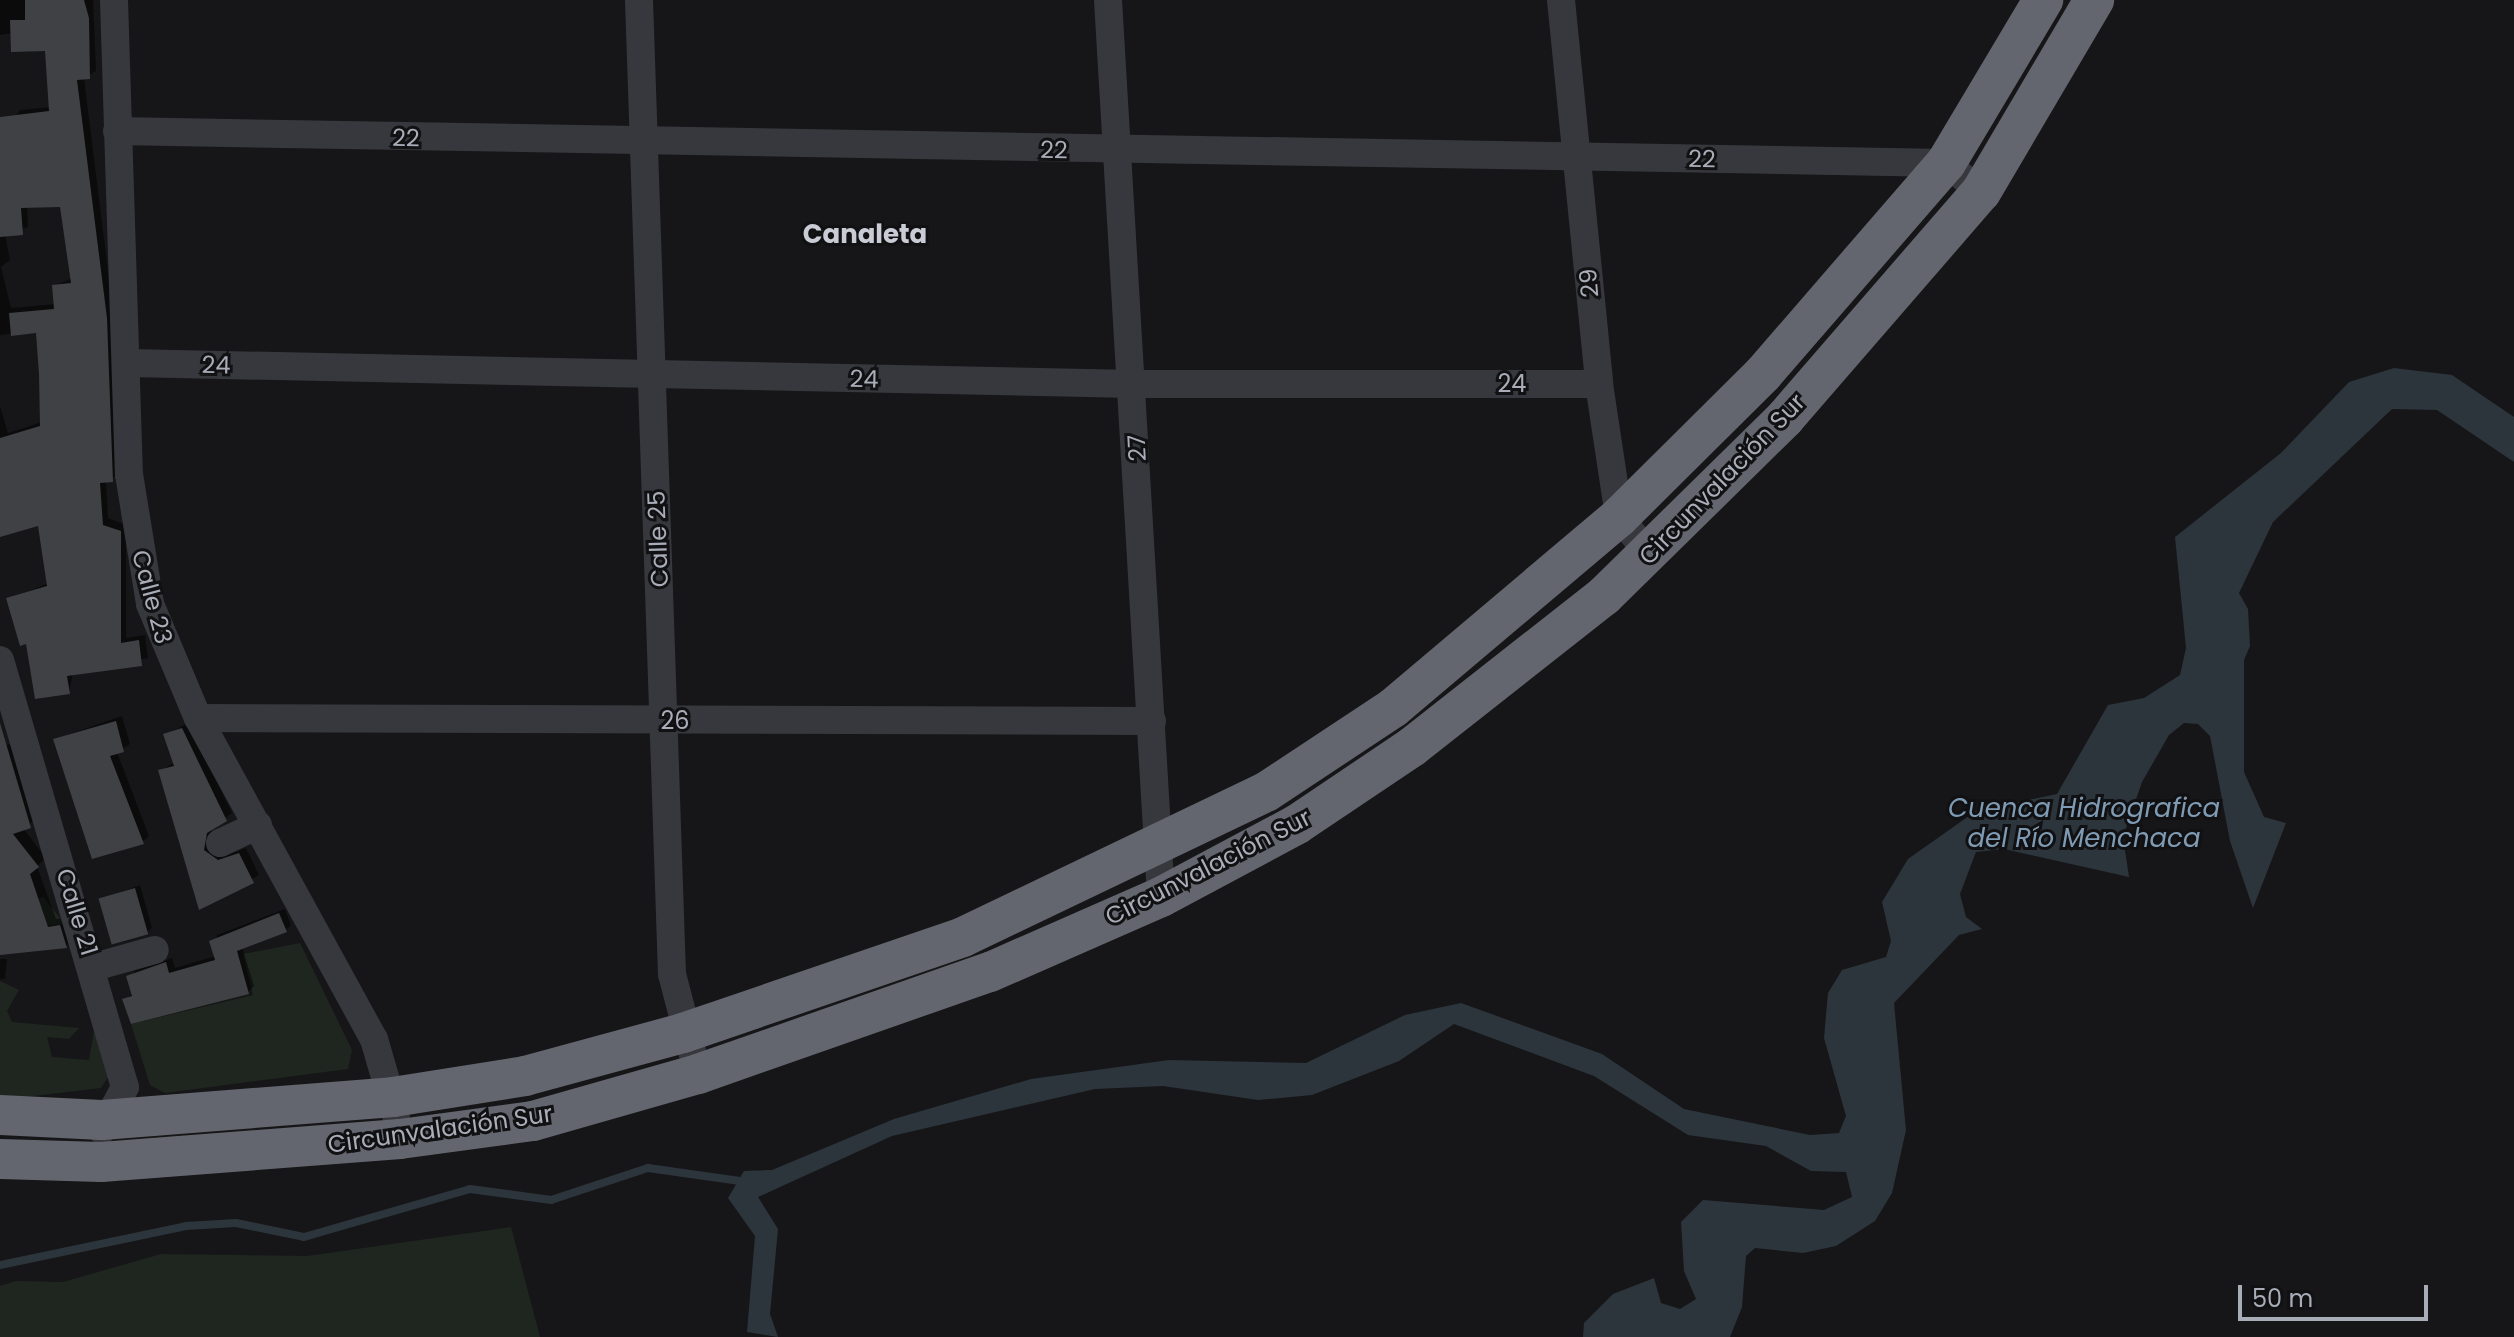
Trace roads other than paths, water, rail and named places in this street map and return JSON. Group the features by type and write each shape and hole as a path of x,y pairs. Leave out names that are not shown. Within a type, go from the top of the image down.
{"highway":[{"name":"Circunvalación Sur","path":"0,1115 102,1120 393,1097 525,1076 683,1033 963,937 1160,848 1266,792 1393,708 1619,517 1763,374 1946,163 2043,0"},
{"name":"Circunvalación Sur","path":"0,1159 101,1162 400,1139 533,1121 698,1074 990,972 1161,897 1296,825 1412,747 1650,555 1785,418 1981,192 2094,0"}],"street":[{"name":"Calle 23","path":"114,0 117,131 137,544 168,656 198,718 374,1039 393,1097 400,1139"},
{"name":"Calle 25","path":"639,0 672,974 683,1033 698,1074"},
{"name":"27","path":"1108,0 1134,384 1161,897"},
{"name":"29","path":"1561,0 1599,384 1619,517"},
{"name":"22","path":"117,131 646,144 1946,163"},
{"path":"1946,163 1981,192"},
{"name":"24","path":"129,363 1134,384 1599,384"},
{"path":"1619,517 1650,555"},
{"name":"Calle 21","path":"0,660 10,734 94,967 125,1087 102,1120"},
{"name":"26","path":"198,718 1152,721"},
{"path":"220,843 258,825"},
{"path":"94,967 155,950"},
{"path":"101,1162 102,1120"}],"water":[{"name":"Cuenca Hidrografica del Río Menchaca","path":"2394,368 2452,375 2514,417 2514,462 2437,410 2392,409 2273,522 2239,593 2248,609 2250,646 2244,660 2244,772 2264,817 2286,823 2253,908 2230,841 2210,736 2198,724 2184,723 2169,735 2142,782 2123,837 2129,877 2004,849 1976,852 1960,894 1966,917 1982,929 1959,935 1894,1003 1906,1130 1892,1193 1875,1221 1836,1246 1803,1253 1755,1248 1746,1256 1742,1307 1730,1337 1583,1337 1584,1323 1613,1294 1654,1278 1661,1303 1680,1309 1696,1299 1684,1271 1681,1222 1703,1200 1824,1210 1852,1197 1846,1172 1811,1171 1766,1146 1688,1135 1594,1076 1454,1024 1399,1061 1312,1095 1258,1100 1163,1086 1095,1089 892,1136 758,1197 778,1229 770,1314 778,1337 747,1332 755,1236 728,1198 744,1171 772,1170 894,1119 1031,1079 1169,1060 1306,1063 1405,1015 1461,1003 1602,1054 1684,1109 1810,1135 1839,1133 1846,1116 1824,1038 1828,993 1842,970 1886,957 1891,941 1882,902 1908,859 1976,811 2057,794 2108,705 2144,698 2180,675 2186,648 2175,537 2281,453 2349,382"}],"waterway":[{"path":"0,1265 186,1226 236,1223 304,1237 470,1189 551,1200 648,1168 747,1182"}],"district":[{"name":"Canaleta","path":"865,235"}]}
